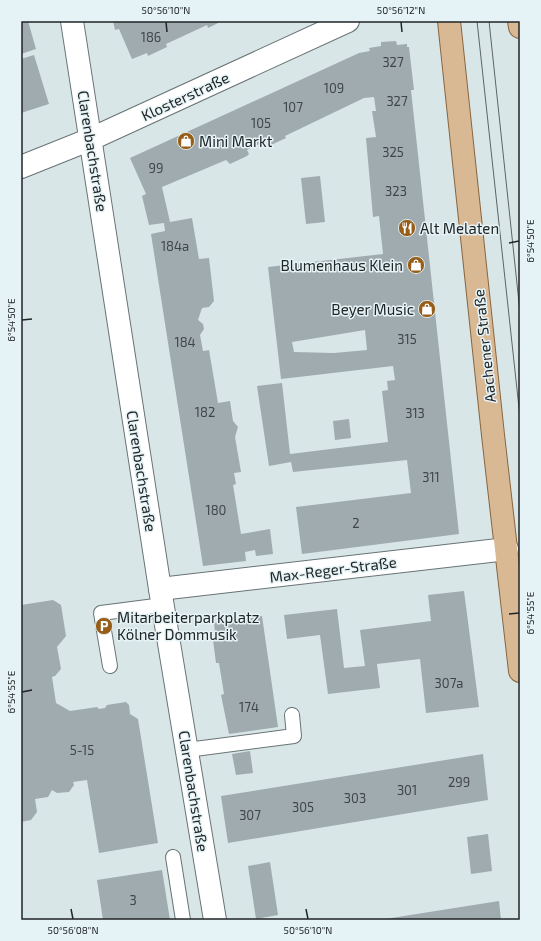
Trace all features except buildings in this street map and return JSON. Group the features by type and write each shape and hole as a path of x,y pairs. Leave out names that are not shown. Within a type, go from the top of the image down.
{"main road":[{"name":"Aachener Straße","path":"449,21 493,436 520,671"},
{"path":"519,21 520,27"}],"street":[{"name":"Clarenbachstraße","path":"72,21 161,597 215,920"},
{"name":"Klosterstraße","path":"21,167 91,139 348,21"},
{"name":"Max-Reger-Straße","path":"161,597 507,548"}],"lane":[{"path":"110,666 100,613 161,597"},
{"path":"187,750 294,736 292,715"},
{"path":"174,857 183,920"}],"tram line":[{"path":"477,21 520,417"},
{"path":"489,21 520,312"}],"place":[{"name":"Mini Markt","path":"186,141"},
{"name":"Alt Melaten","path":"407,228"},
{"name":"Blumenhaus Klein","path":"416,265"},
{"name":"Beyer Music","path":"427,309"},
{"name":"Mitarbeiterparkplatz Kölner Dommusik","path":"104,626"}]}
